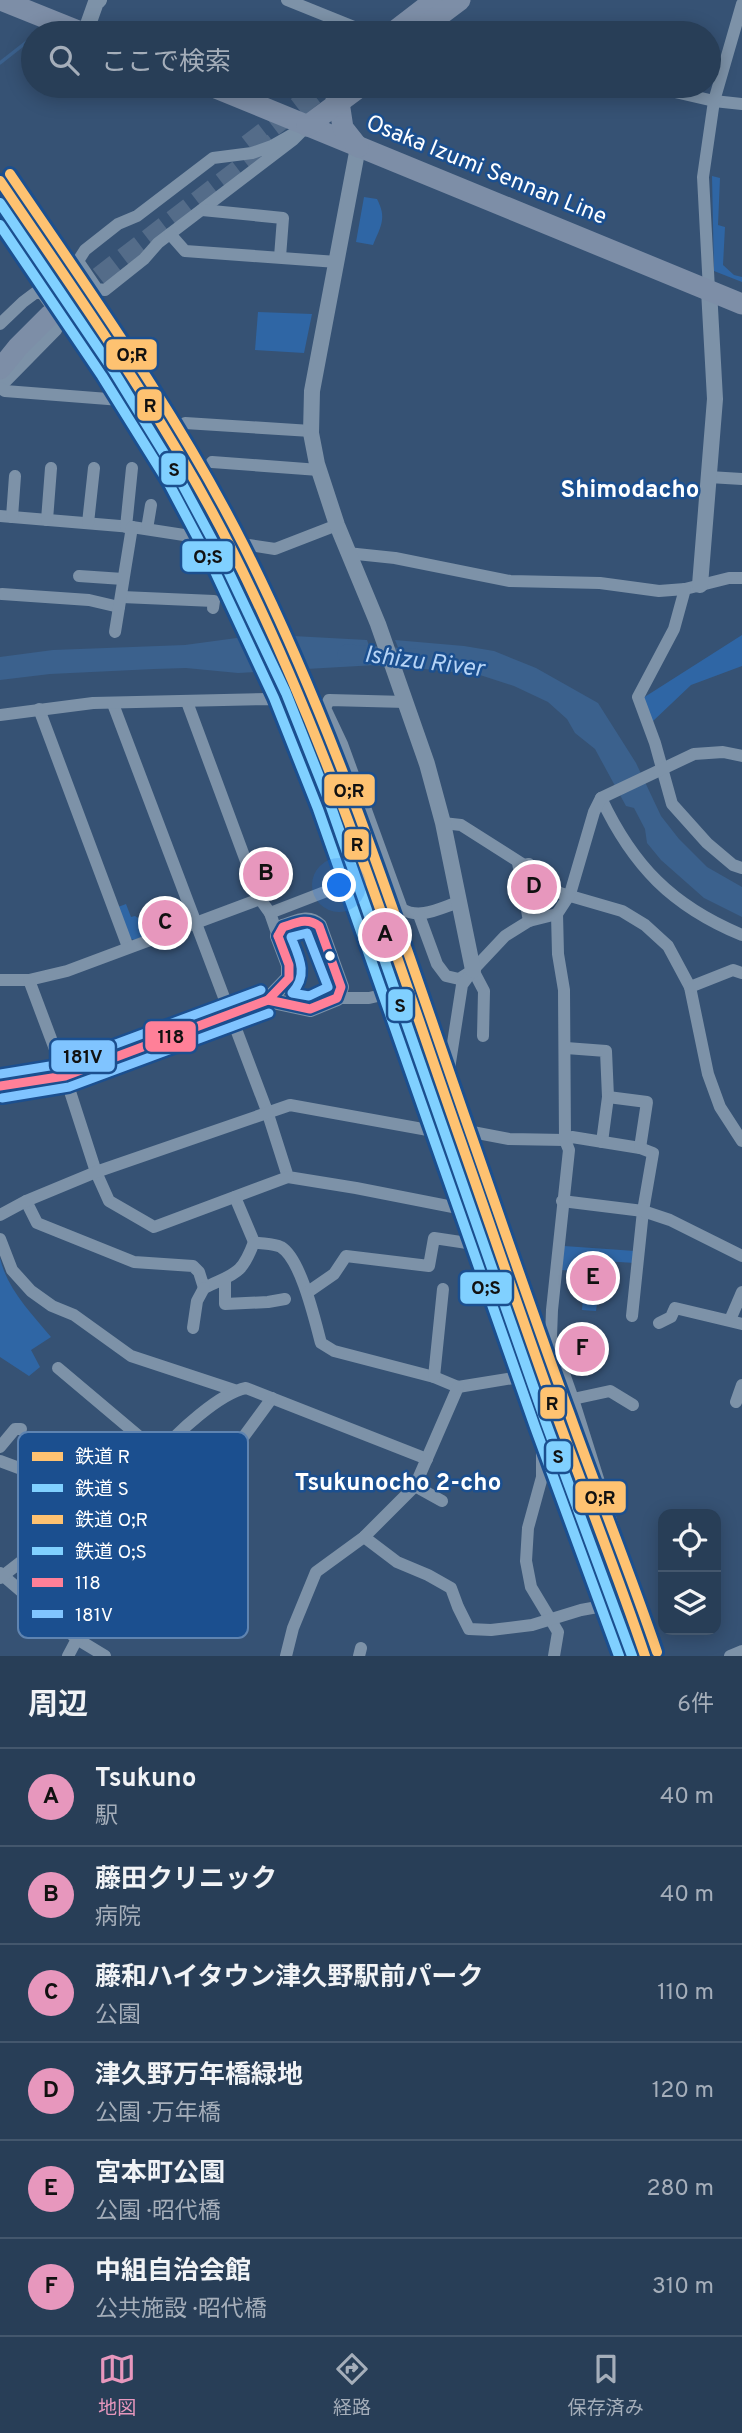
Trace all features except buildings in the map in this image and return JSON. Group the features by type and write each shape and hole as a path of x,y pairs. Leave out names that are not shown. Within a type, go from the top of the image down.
{"main road":[{"path":"1,0 54,21"},
{"path":"387,21 416,0"},
{"path":"408,21 435,0"},
{"path":"432,21 460,0"},
{"path":"448,21 475,0"},
{"name":"Osaka Izumi Sennan Line","path":"240,98 742,304"},
{"path":"307,126 335,98"},
{"path":"339,98 343,128 358,147"},
{"path":"0,346 46,310 0,369"}],"street":[{"path":"89,21 99,0"},
{"path":"291,1 341,21"},
{"path":"721,77 742,4"},
{"path":"701,98 742,104"},
{"path":"715,98 703,177 715,399 709,477 692,587 674,629 638,697 672,804 707,844 733,865 742,868"},
{"path":"307,126 158,243 144,259 105,290 97,289 78,261 85,250 118,224 137,216 213,158 252,153 272,146 307,126"},
{"path":"358,147 312,391 311,431 319,470 337,525 378,624 427,764 443,823 473,970 484,991 483,1036"},
{"path":"202,210 283,218 280,257"},
{"path":"170,234 185,251 337,262"},
{"path":"0,324 34,293 42,293 61,319 56,330 0,388 5,391 121,400"},
{"path":"185,423 311,431"},
{"path":"212,462 319,470"},
{"path":"47,520 51,468"},
{"path":"88,523 94,468"},
{"path":"115,632 129,527 132,468"},
{"path":"15,476 6,516 147,529 275,549 337,525"},
{"path":"709,477 742,479"},
{"path":"181,497 201,538"},
{"path":"147,529 151,505"},
{"path":"347,552 395,558 510,580 600,583 659,591 742,578"},
{"path":"79,576 123,579"},
{"path":"7,597 120,602 214,601 213,608"},
{"path":"0,715 39,709 113,704 271,699 279,704 305,759 341,876 340,886 270,913"},
{"path":"406,702 329,699 325,708 402,909 419,915 459,902"},
{"path":"0,1086 65,1076 229,1015 268,1000 289,978 289,965 270,913 260,899 187,702"},
{"path":"113,704 267,1111 288,1177"},
{"path":"39,709 128,947"},
{"path":"657,1656 636,1600 551,1337 569,1150 565,1140 564,990 558,954 557,914 594,811 605,796 694,754 723,752 742,756"},
{"path":"605,796 616,830 664,890 721,926 742,935"},
{"path":"443,823 461,825 523,865 531,864 565,886 565,893"},
{"path":"523,865 529,921"},
{"path":"565,893 622,911 645,925 668,946 690,987 708,1074 720,1107 742,1141"},
{"path":"0,980 29,980 67,971 260,899"},
{"path":"554,1656 558,1632 531,1587 526,1561 528,1528 542,1477 542,1443 439,1132 434,1074 462,985 473,970 505,936 529,921 557,914"},
{"path":"419,915 437,964 446,976 459,979 473,970"},
{"path":"278,936 283,927 307,919 313,920 319,926 341,988 337,998"},
{"path":"690,987 733,970 742,975"},
{"path":"29,980 65,1076 96,1172 109,1201 154,1227 288,1177 463,1209"},
{"path":"268,1000 310,1009 337,998 369,999 382,995 434,1074 467,1131 509,1139 565,1140 572,1137 640,1148 653,1153 643,1211 632,1316"},
{"path":"566,1048 606,1051 608,1097 602,1142"},
{"path":"608,1097 647,1102 640,1148"},
{"path":"0,1215 26,1200 96,1172 290,1105 439,1132"},
{"path":"193,1328 197,1301 204,1288 225,1280 241,1268 254,1241 235,1197"},
{"path":"26,1200 37,1223 63,1231 134,1262 193,1266 199,1272 200,1283 204,1288"},
{"path":"562,1201 643,1211 670,1220 742,1256"},
{"path":"308,1292 334,1274 346,1256 429,1266 434,1238 474,1244"},
{"path":"0,1239 12,1270 31,1291 52,1306 74,1315 131,1356 234,1390 246,1388 427,1459"},
{"path":"254,1241 279,1246 288,1253 308,1292 321,1343 334,1351 434,1377 458,1387 519,1377 551,1337"},
{"path":"225,1280 225,1304 285,1299"},
{"path":"434,1377 443,1289"},
{"path":"659,1323 671,1317 674,1308 736,1322 742,1292"},
{"path":"58,1367 134,1432"},
{"path":"736,1402 742,1385"},
{"path":"286,1656 293,1628 316,1572 364,1537 415,1486 458,1387"},
{"path":"179,1432 234,1390"},
{"path":"573,1399 610,1391 633,1405"},
{"path":"247,1432 272,1398"},
{"path":"0,1447 15,1429 21,1429"},
{"path":"0,1461 18,1468"},
{"path":"415,1486 442,1502"},
{"path":"364,1537 397,1562 451,1588 469,1629 532,1625 581,1610 636,1600"},
{"path":"18,1563 1,1575 18,1589"},
{"path":"68,1656 77,1639 105,1656"},
{"path":"730,1656 742,1651"}],"shaded area":[{"path":"712,176 720,178 718,225 725,227 723,265 734,275 742,277 742,282 714,271"},
{"path":"364,197 377,199 382,212 382,222 373,245 356,242"},
{"path":"258,312 312,314 304,353 255,350"},
{"path":"742,635 742,666 691,685 652,722 643,698"},
{"path":"526,876 558,898 557,902 535,913 531,911"},
{"path":"126,904 131,917 135,916 147,924 183,910 184,922 134,940 129,938 118,907"},
{"path":"564,1246 635,1251 635,1263 603,1261 596,1311 582,1310 585,1272 562,1270"},
{"path":"0,1258 14,1290 51,1337 31,1350 40,1367 29,1376 0,1357"}],"water":[{"path":"293,636 367,640 376,665 238,673 186,668 154,669 50,674 0,680 0,657 53,650 185,645 244,637"},
{"path":"395,640 494,651 536,668 598,703 636,763 661,816 679,839 707,867 742,887 742,917 704,898 661,860 647,843 645,829 634,808 626,806 595,749 575,733 567,719 548,702 514,686 480,675 406,667"}],"waterway":[{"path":"0,63 21,46"},
{"name":"Ishizu River","path":"347,654 425,659"}],"tunnel":[{"path":"248,145 309,98"},
{"path":"50,315 274,143"},
{"path":"309,757 335,747"},
{"path":"429,1076 441,1071"}],"rail line":[{"name":"O;R","path":"10,174 103,310 191,450 244,546 309,687 365,831 544,1342 657,1652"},
{"name":"R","path":"0,181 93,317 181,456 233,552 267,623 328,767 355,840 545,1384 645,1656"},
{"name":"S","path":"0,203 113,370 178,476 222,558 286,693 330,804 546,1423 632,1656"},
{"name":"O;S","path":"0,225 102,376 168,482 211,563 274,698 318,809 535,1427 619,1656"}],"transit line":[{"name":"118","path":"268,1000 310,1009 337,998 341,987 319,926 306,921 297,923 283,927 278,936"},
{"name":"181V","path":"307,933 328,987 309,996 292,993 300,979 301,966 291,937 307,933"},
{"name":"118","path":"0,1086 65,1076 268,1000 289,978 289,965 278,936"},
{"name":"181V","path":"0,1074 62,1064 261,990"},
{"name":"181V","path":"2,1098 69,1087 269,1013"}],"place":[{"name":"藤田クリニック","path":"266,874"},
{"name":"津久野万年橋緑地","path":"534,887"},
{"name":"藤和ハイタウン津久野駅前パーク","path":"165,923"},
{"name":"Tsukuno","path":"385,935"},
{"name":"宮本町公園","path":"593,1278"},
{"name":"中組自治会館","path":"582,1349"}],"district":[{"name":"Shimodacho","path":"630,491"},
{"name":"Tsukunocho 2-cho","path":"398,1484"}]}
